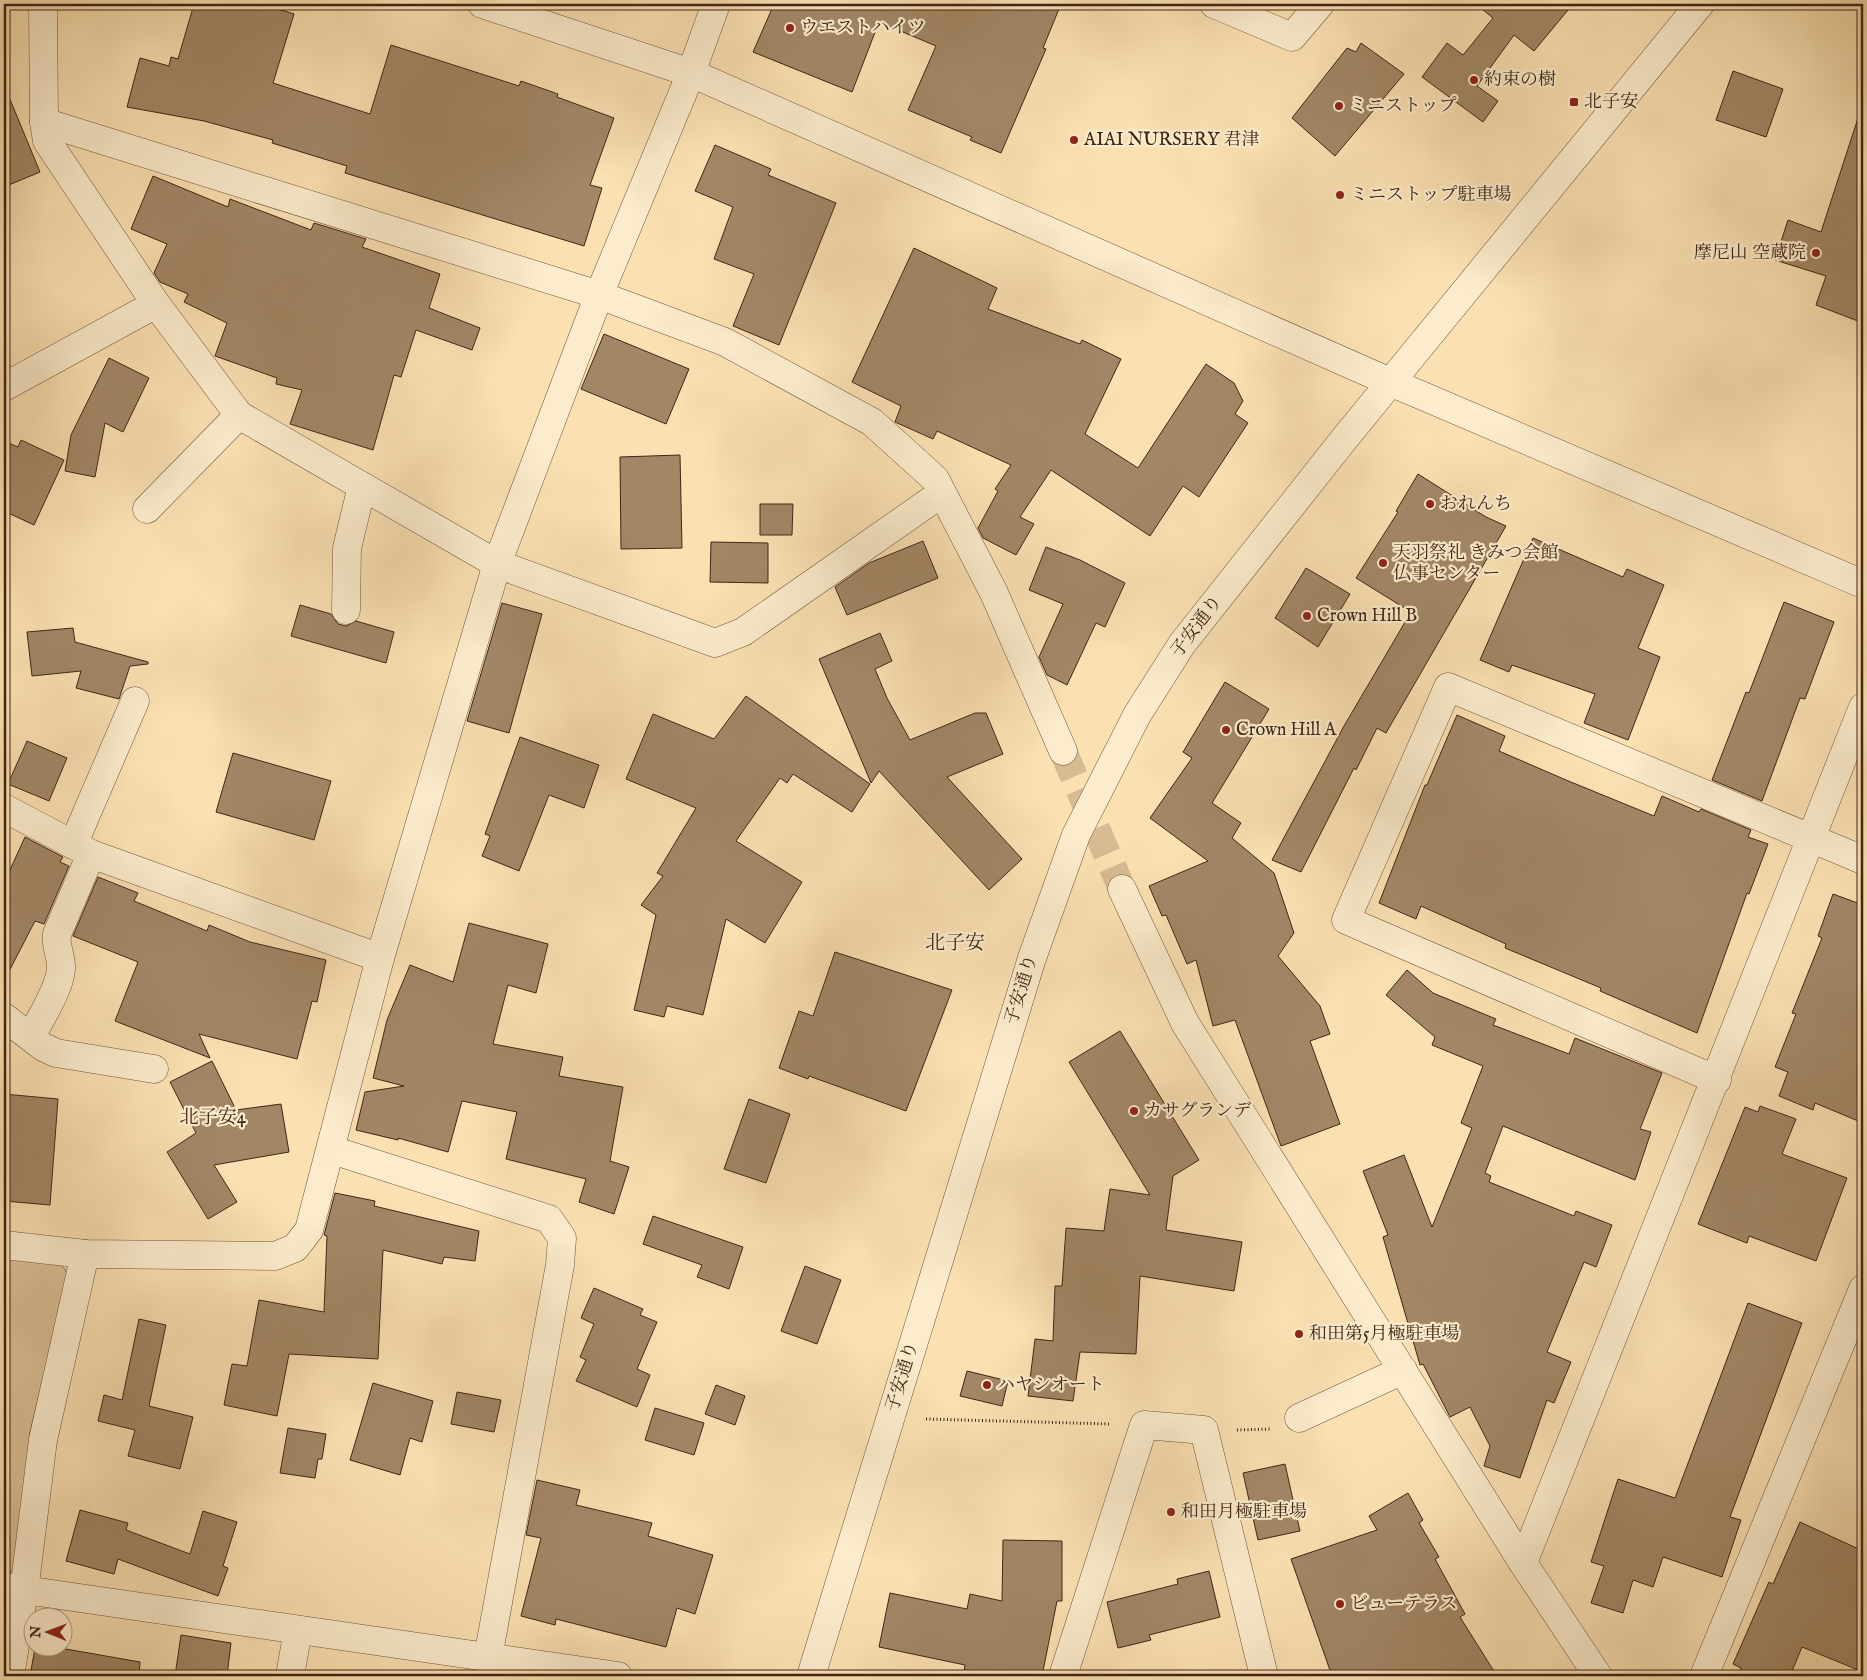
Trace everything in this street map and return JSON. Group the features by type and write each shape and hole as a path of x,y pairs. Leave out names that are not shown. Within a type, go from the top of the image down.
{"street":[{"path":"43,4 44,122 47,141 156,304 239,415 496,564 715,643 743,632 942,493"},
{"path":"482,4 690,72 1390,382 1863,584"},
{"path":"4,1245 85,1254 275,1256 295,1248 309,1230 332,1150 380,958 496,564 598,295 716,4"},
{"path":"1214,4 1292,37 1320,4"},
{"name":"子安通り","path":"811,1676 1029,967 1076,835 1137,715 1182,644 1390,382 1700,4"},
{"path":"44,122 598,295 725,342 872,422 935,480 994,593 1063,751"},
{"path":"4,387 156,304"},
{"path":"147,509 239,415"},
{"path":"346,610 347,548 362,486"},
{"path":"1717,1080 1346,920 1448,686 1863,860"},
{"path":"31,1037 58,981 61,963 55,945 57,934 82,850 135,701"},
{"path":"1523,1563 1717,1080 1863,707"},
{"path":"4,808 82,850 380,958"},
{"path":"1122,889 1185,1023 1523,1563 1598,1676"},
{"path":"4,1018 56,1053 154,1069"},
{"path":"332,1150 549,1218 562,1238 560,1265 488,1657"},
{"path":"10,1676 14,1589 43,1440 85,1254"},
{"path":"1704,1676 1863,1289"},
{"path":"1299,1418 1403,1370"},
{"path":"1063,1676 1144,1425 1204,1430 1264,1676"},
{"path":"14,1589 488,1657 585,1674 618,1676"},
{"path":"290,1676 298,1630"}],"path":[{"path":"1204,1430 1274,1429 1299,1418"},
{"path":"926,1419 1144,1425"}],"shaded area":[{"path":"4,1257 58,1263 65,1269 68,1277 30,1432 18,1565 10,1573 4,1575"}],"building":[{"path":"194,4 277,4 275,8 294,14 273,83 370,114 391,45 519,86 521,81 558,94 557,97 614,118 590,185 602,188 584,246 345,173 347,166 272,143 273,140 204,121 127,107 140,58 169,66 171,57 178,59"},
{"path":"774,4 1061,4 1043,48 1046,49 1001,153 970,140 972,137 908,110 936,46 879,22 852,92 753,52"},
{"path":"1476,4 1573,4 1534,51 1514,35 1477,86 1498,101 1483,122 1422,77 1447,43 1463,55 1493,18"},
{"name":"ミニストップ","path":"1361,43 1404,74 1335,156 1292,118 1347,48 1356,52"},
{"path":"1733,71 1783,89 1766,137 1716,120"},
{"path":"4,85 40,172 4,187"},
{"path":"1858,118 1863,119 1863,323 1816,305 1826,276 1775,260 1788,220 1821,232"},
{"path":"715,145 771,169 768,175 836,203 779,345 733,326 754,274 714,259 733,207 695,191"},
{"path":"153,176 228,207 230,199 311,230 314,223 366,239 362,247 440,274 429,308 480,328 472,350 416,330 401,377 394,375 373,450 290,424 302,390 276,384 277,378 215,356 227,323 184,302 188,294 160,282 154,273 167,244 131,229"},
{"path":"914,248 997,288 988,309 1080,344 1082,340 1121,359 1085,434 1138,468 1206,364 1234,383 1243,401 1235,414 1248,423 1199,497 1183,486 1150,536 1051,470 1020,517 1034,524 1016,555 983,538 978,528 998,491 995,489 1011,465 937,431 933,439 895,422 901,406 852,382"},
{"path":"604,334 689,369 666,424 581,389"},
{"path":"109,358 149,378 123,432 105,423 95,477 65,471 71,435"},
{"path":"21,440 64,460 34,525 4,511 4,441 18,447"},
{"path":"680,455 682,548 621,549 620,457"},
{"path":"1418,474 1486,517 1506,526 1386,733 1377,728 1356,770 1354,768 1301,872 1272,860 1344,726 1411,612 1356,578 1398,512 1396,511"},
{"path":"760,504 793,504 792,535 760,535"},
{"path":"1533,538 1623,577 1627,569 1664,585 1638,648 1660,657 1628,740 1584,723 1595,694 1512,665 1509,672 1480,660"},
{"path":"923,541 938,578 847,615 835,587 869,563"},
{"path":"711,542 768,543 768,583 710,582"},
{"path":"1046,547 1080,560 1125,583 1105,627 1096,623 1067,685 1047,675 1039,657 1063,604 1029,590"},
{"name":"Crown Hill B","path":"1306,568 1350,594 1318,647 1275,618"},
{"path":"1784,602 1834,622 1805,699 1800,698 1762,801 1712,780 1746,692 1749,693"},
{"path":"502,603 542,614 509,733 467,721"},
{"path":"300,605 331,614 338,624 346,626 356,621 394,632 386,663 291,636"},
{"path":"73,628 75,642 148,662 148,664 130,666 119,699 76,688 81,671 32,676 27,632"},
{"path":"880,633 892,661 875,669 887,698 910,740 975,713 986,713 1003,754 947,777 1022,859 989,890 879,771 871,783 819,659"},
{"path":"1225,682 1269,709 1212,803 1241,823 1232,838 1274,873 1294,933 1278,956 1320,1006 1330,1034 1310,1041 1340,1124 1281,1146 1235,1020 1213,1026 1196,960 1187,964 1166,915 1162,916 1149,886 1208,861 1150,818 1192,758 1183,752"},
{"path":"746,696 870,784 852,812 793,774 787,783 780,778 736,841 802,882 765,943 726,919 703,1015 667,1006 664,1017 634,1010 656,915 641,905 663,876 657,873 696,808 626,779 653,714 714,739"},
{"path":"1457,715 1505,736 1499,751 1566,780 1654,816 1662,796 1699,812 1701,809 1751,830 1748,837 1768,844 1749,894 1747,893 1697,1033 1600,991 1601,988 1505,948 1506,944 1421,906 1416,919 1379,903 1425,785 1427,785"},
{"path":"520,737 599,765 584,808 549,795 519,871 482,856 490,836 485,834"},
{"path":"27,741 67,758 49,801 8,784"},
{"path":"233,753 331,781 314,840 216,812"},
{"path":"25,837 63,857 60,862 69,866 44,924 35,921 4,981 4,883"},
{"path":"98,877 138,893 134,901 207,931 209,925 250,942 326,960 317,1002 312,1001 297,1059 199,1034 210,1058 115,1021 138,962 73,936"},
{"path":"1833,894 1863,905 1863,1123 1815,1103 1813,1110 1779,1096 1788,1072 1775,1067 1796,1014 1792,1013 1822,938 1818,936"},
{"path":"469,923 548,944 536,993 508,985 493,1044 563,1057 559,1076 623,1087 610,1161 629,1167 614,1214 579,1202 586,1179 506,1159 517,1112 462,1101 448,1152 398,1138 398,1140 356,1130 365,1092 404,1086 373,1078 387,1020 410,965 453,982"},
{"path":"835,952 952,990 906,1111 809,1076 808,1079 779,1068 799,1011 813,1016"},
{"path":"1407,970 1433,993 1496,1019 1493,1025 1569,1054 1575,1038 1662,1073 1640,1129 1651,1132 1635,1180 1503,1126 1485,1173 1491,1176 1489,1182 1574,1216 1576,1211 1612,1225 1596,1267 1584,1262 1547,1352 1571,1362 1554,1403 1547,1400 1520,1478 1484,1466 1490,1446 1470,1407 1450,1417 1423,1364 1420,1365 1383,1237 1388,1235 1363,1171 1404,1155 1432,1227 1472,1128 1461,1123 1483,1066 1432,1045 1435,1037 1386,995"},
{"path":"1120,1031 1199,1160 1173,1176 1166,1230 1242,1242 1234,1291 1140,1276 1136,1354 1080,1352 1073,1401 1028,1396 1035,1339 1053,1341 1055,1286 1062,1286 1066,1228 1104,1231 1110,1189 1150,1195 1069,1062"},
{"path":"212,1061 236,1110 281,1104 289,1152 214,1165 237,1202 208,1219 167,1152 196,1133 170,1082"},
{"path":"4,1094 58,1099 50,1205 4,1201"},
{"path":"749,1099 790,1114 766,1183 724,1169"},
{"path":"1760,1106 1796,1119 1782,1154 1847,1178 1816,1261 1749,1236 1747,1243 1698,1224 1745,1107 1758,1112"},
{"path":"335,1193 375,1201 374,1206 479,1231 475,1261 444,1257 442,1264 383,1250 378,1359 289,1354 277,1416 224,1405 232,1364 247,1366 259,1300 324,1312 327,1236 324,1235"},
{"path":"653,1216 743,1247 729,1289 697,1277 702,1265 643,1244"},
{"path":"805,1266 841,1280 817,1344 781,1331"},
{"path":"594,1288 643,1309 640,1315 657,1322 637,1369 650,1375 637,1407 576,1381 586,1360 580,1357 594,1324 581,1318"},
{"path":"1748,1303 1802,1323 1730,1517 1741,1520 1722,1577 1663,1557 1653,1587 1633,1580 1623,1613 1591,1603 1604,1566 1591,1562 1618,1479 1675,1498"},
{"path":"139,1319 166,1325 149,1406 193,1417 180,1469 128,1456 135,1430 98,1421 104,1395 122,1400"},
{"path":"967,1371 1008,1381 1002,1406 960,1396"},
{"path":"373,1383 433,1401 422,1442 410,1438 400,1475 350,1460"},
{"path":"716,1385 745,1396 735,1425 705,1414"},
{"path":"457,1392 501,1400 494,1432 451,1424"},
{"path":"655,1408 704,1423 694,1455 645,1440"},
{"path":"288,1428 326,1434 322,1459 318,1459 315,1478 280,1473"},
{"path":"1285,1464 1300,1531 1258,1540 1243,1473"},
{"path":"537,1480 580,1490 576,1505 652,1523 648,1536 713,1555 695,1614 677,1608 666,1647 556,1619 555,1625 521,1616 541,1538 526,1535"},
{"path":"1408,1493 1423,1520 1419,1523 1439,1557 1435,1559 1465,1614 1460,1617 1497,1676 1332,1676 1291,1559 1377,1530 1369,1516"},
{"path":"80,1510 128,1523 126,1530 190,1554 203,1511 237,1522 223,1566 228,1568 218,1596 118,1559 114,1574 66,1561"},
{"path":"1800,1522 1863,1551 1863,1672 1802,1647 1790,1676 1738,1676 1741,1668 1733,1664 1769,1582 1773,1584"},
{"path":"1003,1540 1062,1541 1062,1601 1057,1601 1042,1676 963,1676 965,1665 879,1647 890,1593 967,1609 970,1594 1002,1601"},
{"path":"1209,1571 1220,1617 1149,1635 1151,1640 1118,1648 1107,1602 1178,1584 1177,1579"},
{"path":"181,1635 231,1643 227,1676 175,1676"},
{"path":"72,1650 140,1662 139,1676 30,1676 33,1658 72,1658"}],"tunnel":[{"path":"1063,751 1122,889"}],"place":[{"name":"ウエストハイツ","path":"790,28"},
{"name":"約束の樹","path":"1474,80"},
{"name":"北子安","path":"1574,102"},
{"name":"ミニストップ","path":"1339,106"},
{"name":"AIAI NURSERY 君津","path":"1074,140"},
{"name":"ミニストップ駐車場","path":"1340,195"},
{"name":"摩尼山 空蔵院","path":"1816,253"},
{"name":"おれんち","path":"1430,504"},
{"name":"天羽祭礼 きみつ会館 仏事センター","path":"1383,563"},
{"name":"Crown Hill B","path":"1307,616"},
{"name":"Crown Hill A","path":"1226,730"},
{"name":"カサグランデ","path":"1134,1111"},
{"name":"和田第5月極駐車場","path":"1299,1334"},
{"name":"ハヤシオート","path":"987,1385"},
{"name":"和田月極駐車場","path":"1171,1512"},
{"name":"ビューテラス","path":"1340,1604"}],"district":[{"name":"北子安","path":"955,943"},
{"name":"北子安4","path":"213,1118"}]}
